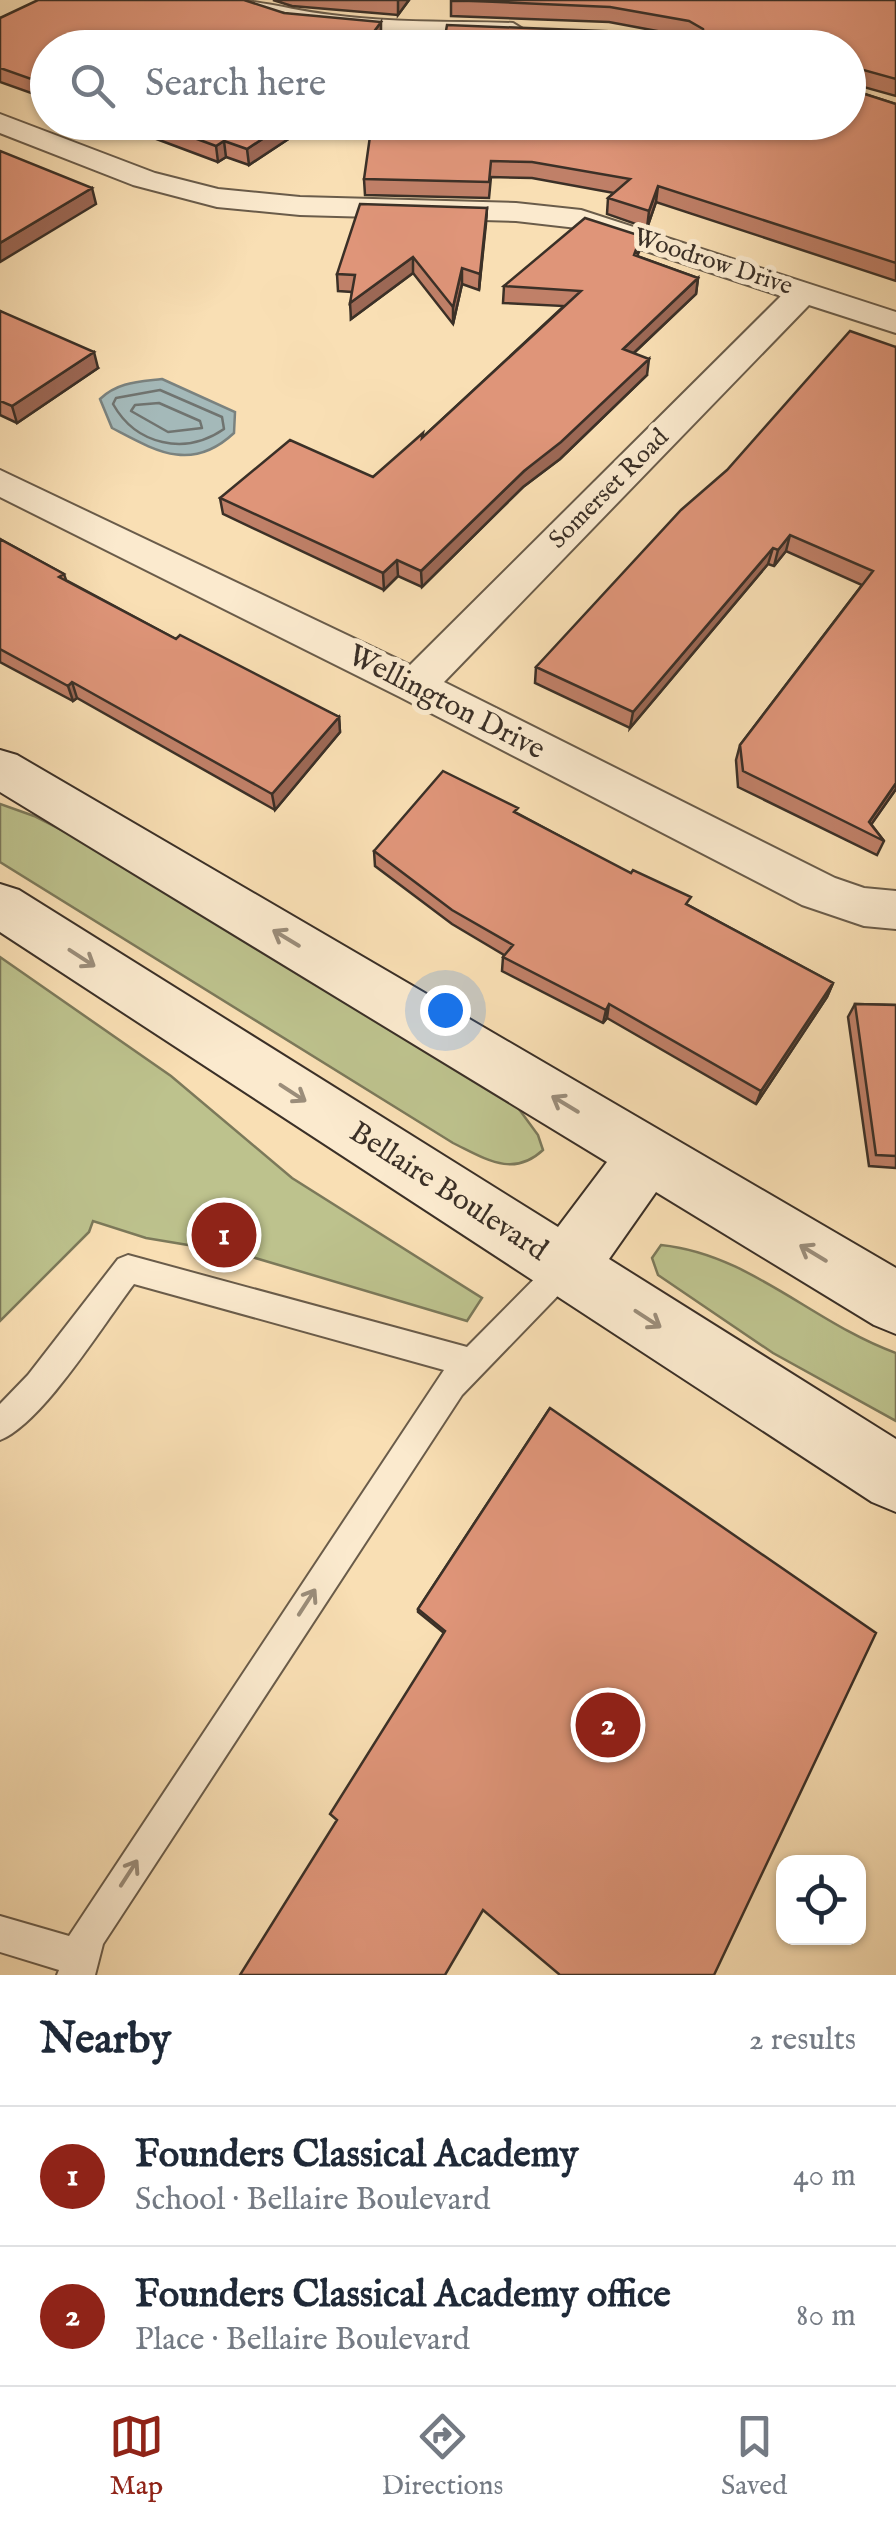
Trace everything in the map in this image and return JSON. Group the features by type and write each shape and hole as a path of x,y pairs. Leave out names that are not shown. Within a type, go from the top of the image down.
{"main road":[{"path":"0,768 896,1303"},
{"name":"Bellaire Boulevard","path":"0,905 896,1478"},
{"path":"566,1267 648,1154"}],"street":[{"path":"236,0 287,17 336,24 484,30"},
{"name":"Woodrow Drive","path":"0,123 30,135"},
{"name":"Woodrow Drive","path":"44,140 144,179 216,198 300,206 516,212 581,220 896,323"},
{"name":"Somerset Road","path":"414,686 803,292"},
{"name":"Wellington Drive","path":"2,485 414,686 818,892 864,907 896,910"}],"lane":[{"path":"0,1934 78,1966 87,1936 440,1400 566,1267"},
{"path":"0,1426 39,1386 128,1269 472,1363"}],"green space":[{"path":"0,804 77,838 516,1105 538,1135 543,1150 521,1163 510,1164 488,1160 453,1143 0,862"},
{"path":"0,957 171,1076 292,1178 482,1298 467,1321 242,1254 146,1238 93,1221 89,1232 0,1321"},
{"path":"661,1245 724,1261 837,1325 896,1353 896,1421 773,1353 658,1275 652,1258"}],"water":[{"path":"162,379 235,412 234,433 218,445 188,455 159,450 112,428 100,399 121,386"}],"building":[{"path":"38,0 244,0 284,13 381,22 375,30 30,30 30,79 0,68 0,18"},
{"path":"451,0 896,0 896,79 866,71 866,30 703,30 689,21 610,7"},
{"path":"447,25 576,30 446,30"},
{"path":"866,94 896,104 896,263 658,186 649,211 608,198 630,179 532,162 491,161 489,182 364,179 369,140 866,140"},
{"path":"200,140 261,140 247,149 224,141 216,146"},
{"path":"0,151 92,188 0,243"},
{"path":"360,204 487,208 480,274 462,268 453,307 413,257 350,303 355,275 337,274"},
{"path":"585,218 641,236 634,255 698,278 623,349 649,359 561,442 524,471 421,571 397,560 383,573 220,498 290,440 373,477 423,433 422,438 581,291 504,286"},
{"path":"0,311 94,352 12,406 0,401"},
{"path":"850,331 896,347 896,783 869,822 884,841 743,771 740,745 873,571 790,535 778,550 773,548 633,712 536,667 681,510 727,470"},
{"path":"0,539 64,574 59,577 176,639 180,635 339,717 272,794 72,682 68,686 0,649"},
{"path":"443,771 518,808 514,812 631,873 633,870 691,897 686,904 833,983 761,1091 609,1004 606,1010 503,957 513,945 452,910 374,851"},
{"path":"855,1004 896,1005 896,1156 876,1155"},
{"path":"550,1408 876,1633 714,1975 560,1975 483,1910 445,1975 240,1975 337,1820 330,1814 445,1631 418,1609"}],"place":[{"name":"Founders Classical Academy","path":"224,1235"},
{"name":"Founders Classical Academy office","path":"608,1725"}]}
